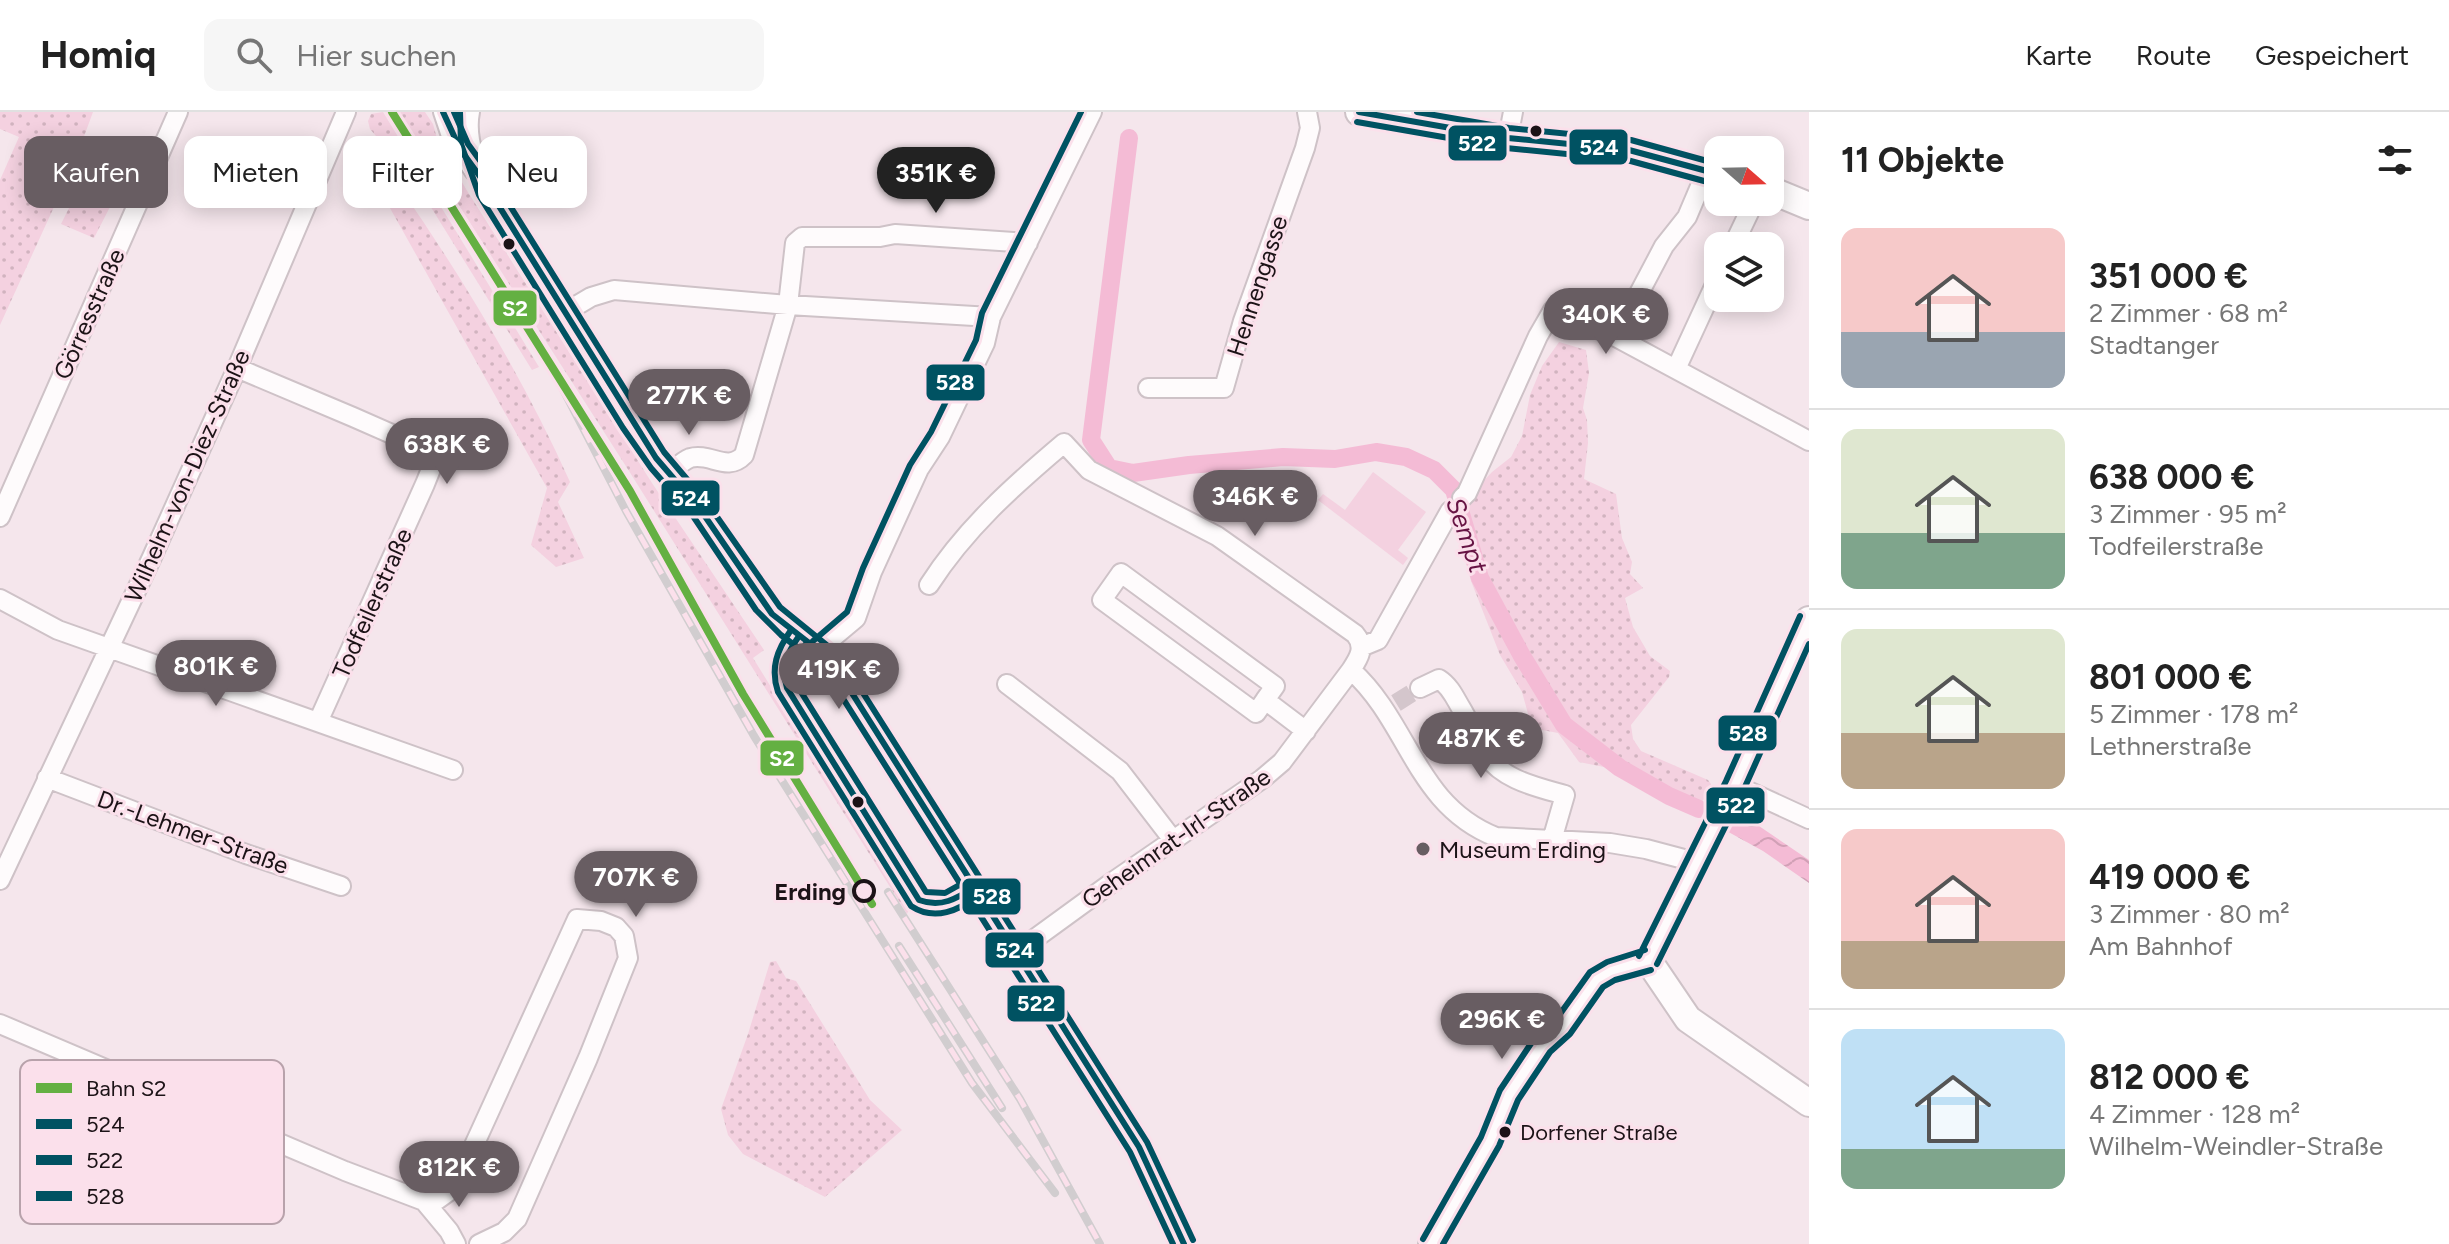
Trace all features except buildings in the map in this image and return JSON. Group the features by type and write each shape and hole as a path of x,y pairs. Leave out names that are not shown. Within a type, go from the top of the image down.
{"street":[{"name":"Görresstraße","path":"0,517 178,112"},
{"name":"Wilhelm-von-Diez-Straße","path":"0,880 237,368 346,112"},
{"path":"443,112 451,136 478,174"},
{"path":"470,112 470,135 478,162"},
{"path":"819,649 856,618 872,572 919,469 940,437 985,343 991,317 1092,112"},
{"name":"Hennengasse","path":"1148,388 1224,388 1243,321 1305,148 1310,128 1307,112"},
{"path":"1361,112 1511,125 1704,170"},
{"path":"1616,337 1664,246 1687,217 1704,186"},
{"path":"1784,196 1809,206"},
{"path":"500,208 627,415 669,474 700,509 754,591 783,625 831,660 1139,1147 1184,1244"},
{"path":"669,474 692,458 706,457 728,464 737,462 744,455 788,305 795,243 802,237 880,237 895,234 1028,243"},
{"path":"564,313 591,297 614,290 788,305 991,317"},
{"path":"1676,369 1704,308"},
{"path":"929,585 948,556 1006,491 1064,443 1089,470 1217,536 1355,634 1361,647 1378,640 1460,500 1553,310 1616,337 1809,441"},
{"name":"Todfeilerstraße","path":"237,368 419,446 429,455 431,469 425,484 318,722"},
{"path":"1121,573 1275,686 1265,700 1256,713 1102,600 1121,573"},
{"path":"0,599 58,630 453,770"},
{"path":"1432,1244 1490,1141 1509,1095 1542,1045 1562,1028 1596,980 1611,971 1648,960 1806,637"},
{"name":"Geheimrat-Irl-Straße","path":"1015,953 1282,762 1351,670 1361,647"},
{"path":"1351,670 1390,706 1432,789 1456,815 1479,830 1496,837 1610,843 1695,862"},
{"path":"1420,688 1439,679 1446,684 1486,755 1500,770 1522,782 1565,795 1552,840"},
{"path":"1007,684 1120,771 1173,840"},
{"path":"1265,700 1306,731"},
{"name":"Dr.-Lehmer-Straße","path":"47,778 246,854 341,886"},
{"path":"1731,792 1809,819"},
{"path":"284,1145 424,1201 437,1200 455,1187 577,919 601,921 616,927 624,936 628,958 588,1058 517,1219 504,1232 479,1244"},
{"path":"1648,960 1688,1019 1809,1103"},
{"path":"0,1024 84,1060"},
{"path":"424,1201 456,1244"}],"shaded area":[{"path":"0,112 93,112 84,136 24,136 24,208 54,208 0,325 0,180 19,137 0,129"},
{"path":"383,112 398,136 376,136 368,121 371,114"},
{"path":"399,112 425,112 433,124 436,136 414,136"},
{"path":"462,182 652,483 764,650 753,658 909,909 907,914 461,208"},
{"path":"69,208 109,208 94,238 61,224"},
{"path":"390,208 414,208 448,260 533,406 570,482 558,502 584,558 556,567 531,545 547,488"},
{"path":"431,208 442,208 539,367 532,370"},
{"path":"1559,342 1586,350 1589,373 1583,408 1588,443 1584,479 1616,494 1622,538 1632,562 1630,574 1643,588 1625,598 1633,627 1650,656 1670,671 1669,677 1631,725 1633,739 1641,751 1708,780 1711,784 1708,796 1701,802 1644,775 1579,762 1558,733 1532,728 1522,692 1500,655 1471,581 1457,515 1473,492 1511,457 1522,436 1530,395 1542,366"},
{"path":"1373,472 1426,512 1398,550 1408,558 1403,565 1318,500 1323,494 1345,510"},
{"path":"776,961 786,978 796,981 870,1100 902,1130 825,1197 743,1154 728,1135 721,1109 770,962"}],"water":[{"path":"1678,799 1702,805 1714,804 1756,824 1809,860 1809,883 1763,851 1683,807"}],"waterway":[{"name":"Sempt","path":"1129,138 1091,440 1109,468 1133,473 1283,457 1335,459 1376,452 1406,457 1434,470 1454,490 1480,578 1564,725 1620,768 1699,809"}],"tunnel":[{"path":"1396,703 1420,688"}],"railway":[{"path":"542,349 626,511 754,736 972,1083 1055,1193"},
{"path":"888,892 1020,1099 1100,1244"},
{"path":"899,946 1002,1108"}],"rail line":[{"name":"S2","path":"392,112 630,491 743,694 872,904"}],"transit line":[{"name":"524","path":"443,112 460,149 484,182 656,458 700,509 772,614 831,660 1139,1147 1184,1244"},
{"name":"528","path":"454,112 468,144 492,177 664,452 708,504 780,607 839,655 1147,1142 1193,1240"},
{"name":"522","path":"460,112 461,144 479,195 623,428 651,468 693,516 756,610 781,635 823,667 1130,1152 1173,1244"},
{"name":"528","path":"813,641 847,612 863,568 910,465 931,432 976,340 982,313 1081,112"},
{"name":"524","path":"1359,112 1508,138 1629,150 1704,170"},
{"name":"528","path":"1417,112 1509,128 1631,140 1704,160"},
{"name":"522","path":"1357,122 1506,148 1627,160 1704,181"},
{"name":"528","path":"1639,956 1726,781 1800,616"},
{"name":"522","path":"791,630 776,660 778,692 911,906 938,914 964,905 980,895"},
{"name":"524","path":"799,636 786,660 787,688 919,900 934,903 948,901 975,887"},
{"name":"528","path":"807,642 795,663 796,684 926,892 945,893 970,879"},
{"name":"522","path":"1657,964 1744,789 1809,644"},
{"name":"528","path":"1423,1239 1481,1137 1500,1090 1534,1039 1555,1021 1590,972 1607,962 1645,950"},
{"name":"522","path":"1443,1244 1499,1146 1518,1100 1550,1052 1570,1034 1603,987 1615,980 1651,970"}],"place":[{"name":"Museum Erding","path":"1423,849"},
{"name":"Erding","path":"864,891"},
{"name":"Dorfener Straße","path":"1505,1132"}]}
